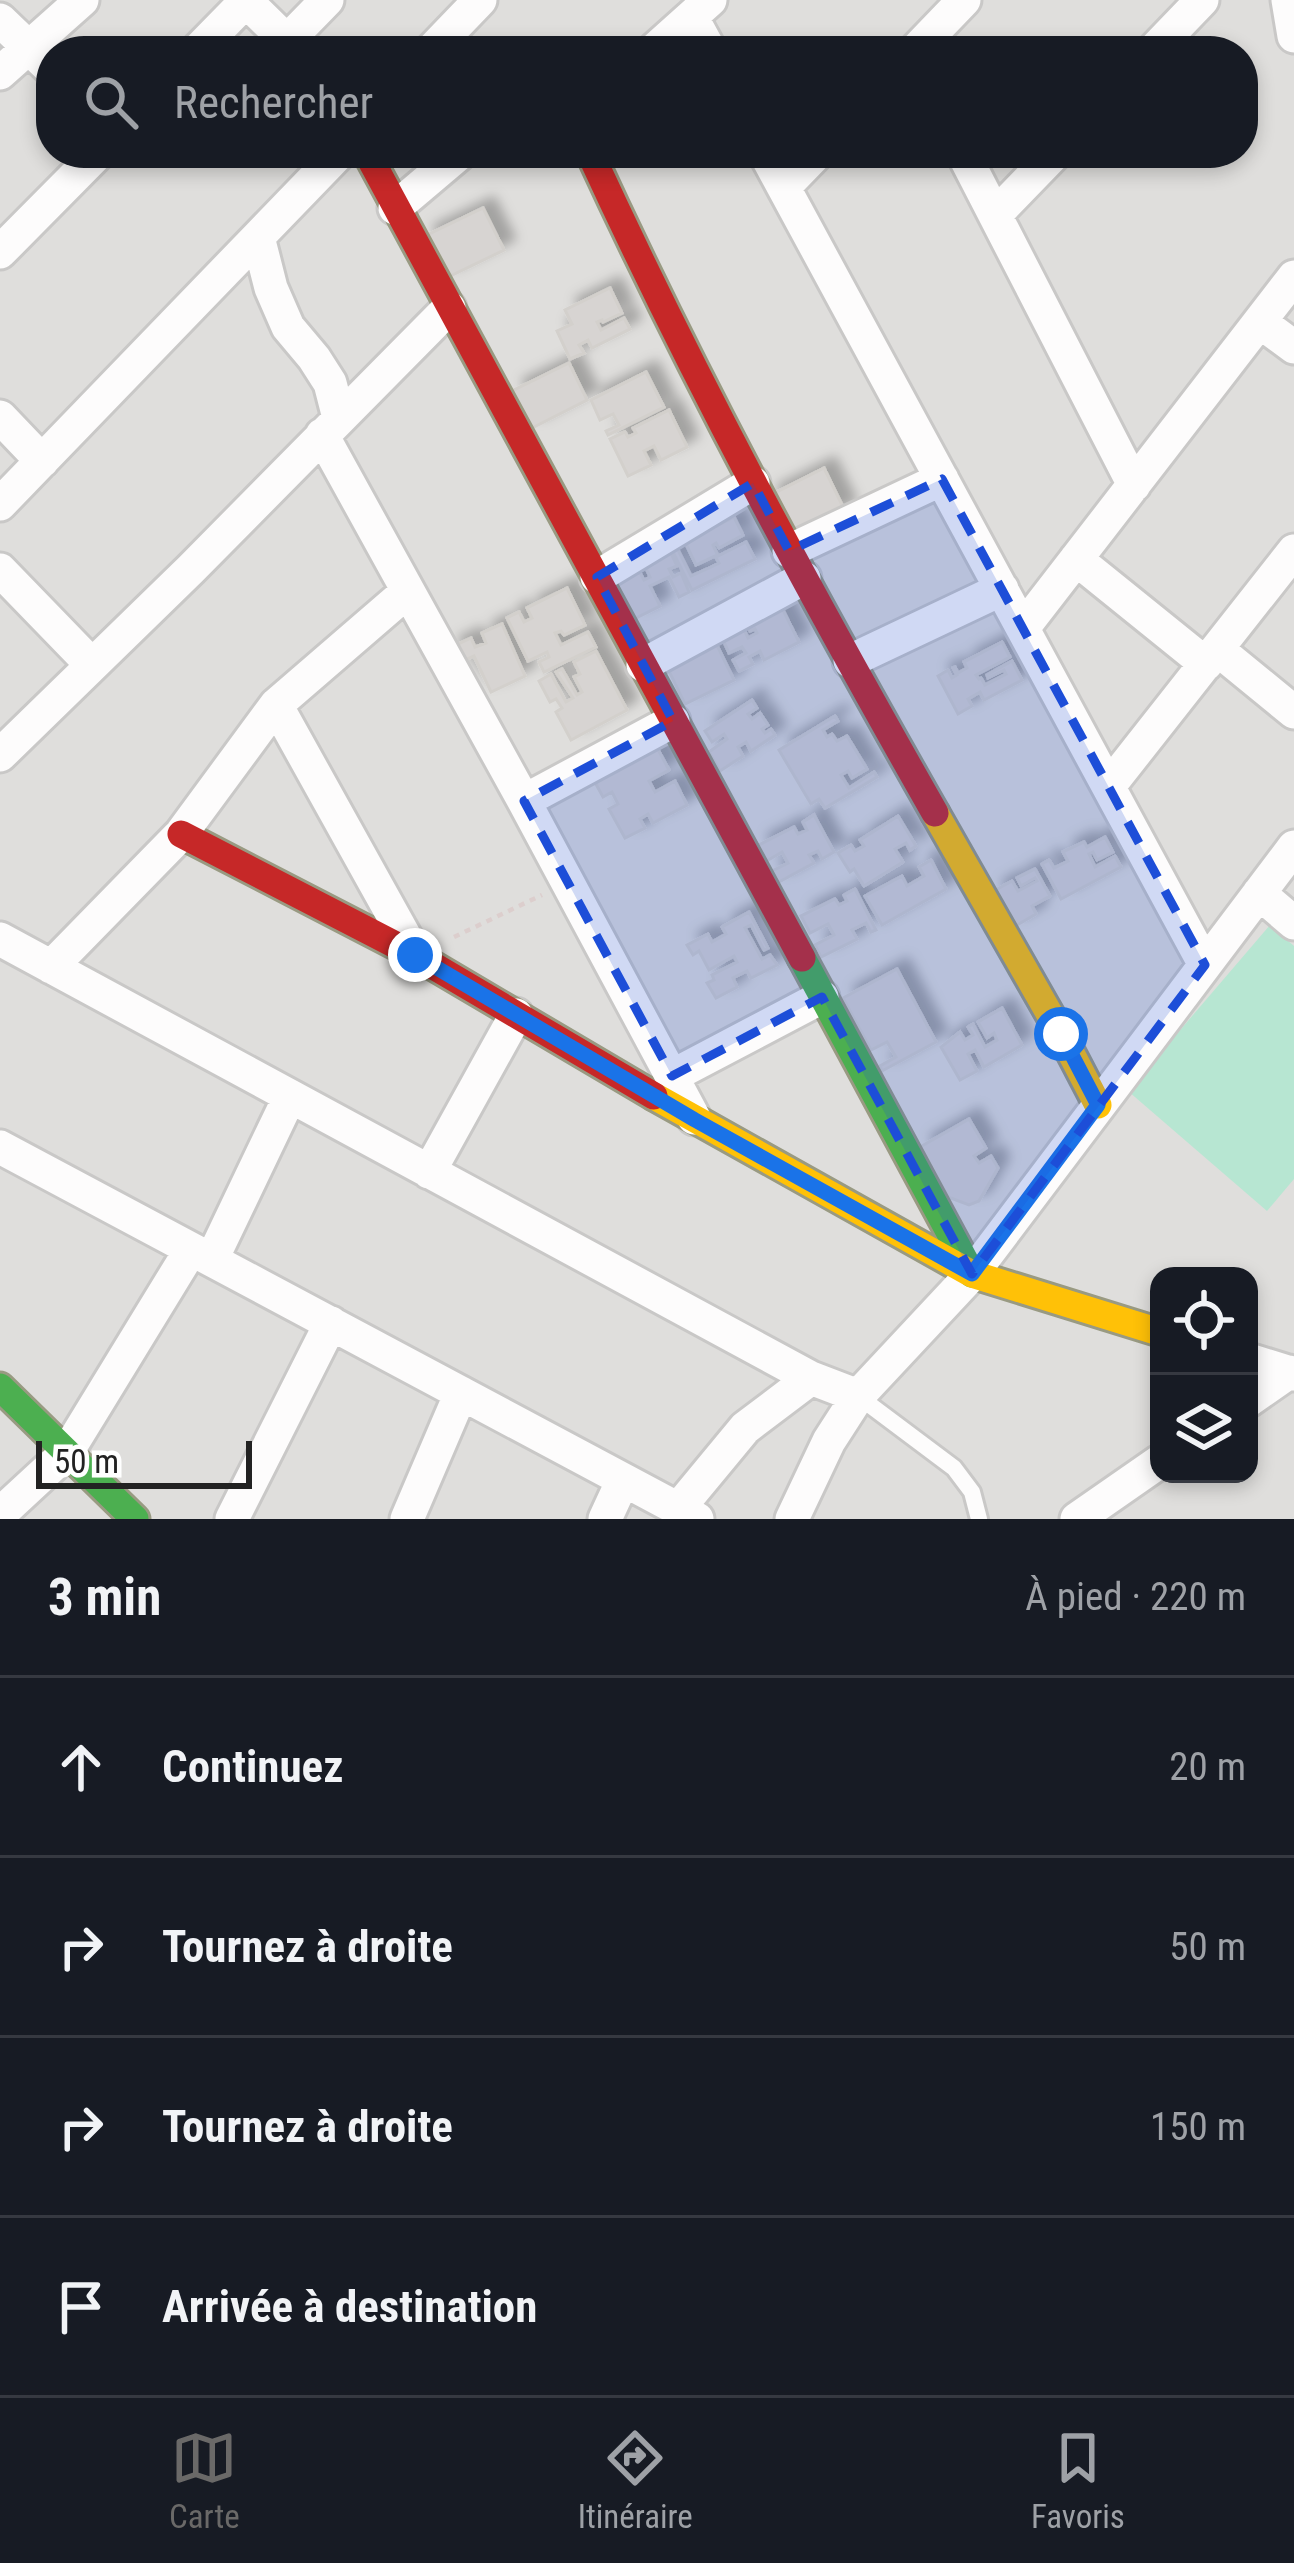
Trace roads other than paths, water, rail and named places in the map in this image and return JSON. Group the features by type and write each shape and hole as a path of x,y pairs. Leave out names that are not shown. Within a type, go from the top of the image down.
{"street":[{"path":"55,36 82,0"},
{"path":"211,36 246,0 282,36"},
{"path":"300,36 327,0"},
{"path":"445,36 480,0"},
{"path":"929,36 964,0"},
{"path":"1167,36 1202,0"},
{"path":"1288,0 1294,36"},
{"path":"670,36 701,9"},
{"path":"0,20 36,55"},
{"path":"0,73 36,59"},
{"path":"0,252 83,168"},
{"path":"0,504 325,168"},
{"path":"375,168 972,1274"},
{"path":"395,208 442,168"},
{"path":"597,168 638,263 796,565 1098,1105"},
{"path":"773,168 1205,965"},
{"path":"784,187 802,168"},
{"path":"971,168 1134,484"},
{"path":"995,215 1040,168"},
{"path":"258,237 271,288 288,327 330,383 331,426 408,591 695,1120"},
{"path":"1023,628 1294,277"},
{"path":"0,755 449,308"},
{"path":"1259,322 1294,347"},
{"path":"0,417 42,461"},
{"path":"643,665 796,565 942,479"},
{"path":"597,577 753,483"},
{"path":"1109,786 1294,551"},
{"path":"1076,560 1294,712"},
{"path":"0,570 92,665"},
{"path":"850,661 1002,589"},
{"path":"50,967 182,834 276,705 408,591"},
{"path":"276,705 415,955"},
{"path":"524,801 673,722"},
{"path":"182,834 415,955 695,1120 972,1274 1150,1329"},
{"path":"792,1519 829,1442 858,1396 972,1274 1294,847"},
{"path":"1259,893 1294,923"},
{"path":"0,940 811,1378 858,1396"},
{"path":"672,1076 822,997"},
{"path":"429,1172 516,1015"},
{"path":"0,1514 67,1452 201,1255 290,1096"},
{"path":"0,1147 687,1514 745,1428 811,1378"},
{"path":"232,1519 331,1323"},
{"path":"1258,1363 1292,1373"},
{"path":"1258,1394 1292,1373"},
{"path":"0,1387 135,1519"},
{"path":"407,1519 461,1393"},
{"path":"1085,1516 1150,1469"},
{"path":"605,1519 623,1480"}],"lane":[{"path":"858,1396 954,1468 972,1492 979,1519"}]}
